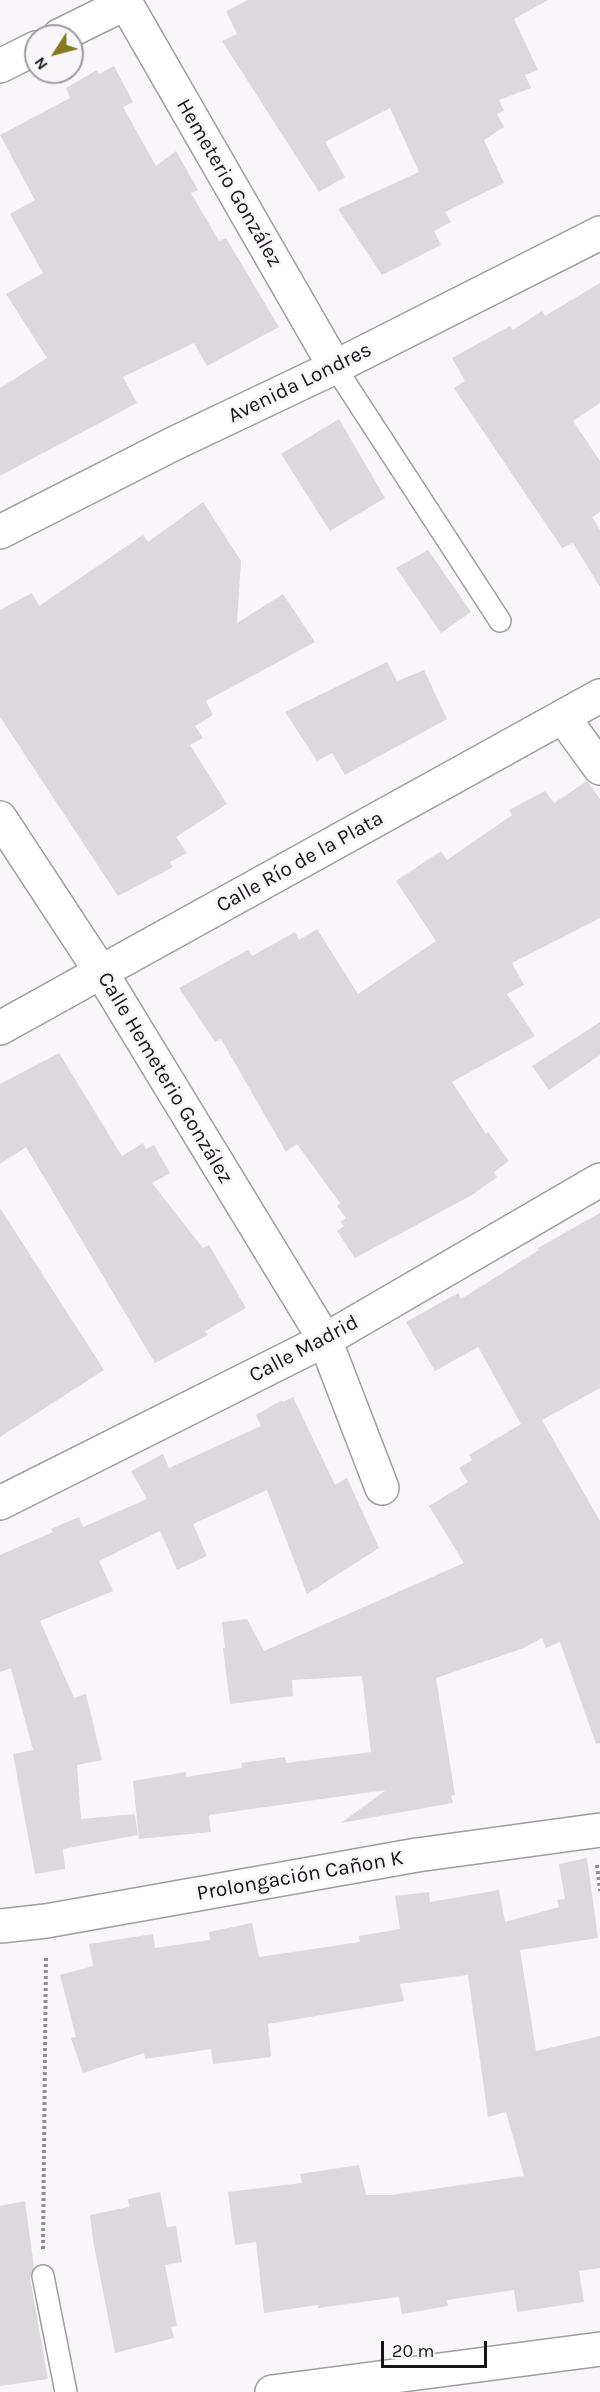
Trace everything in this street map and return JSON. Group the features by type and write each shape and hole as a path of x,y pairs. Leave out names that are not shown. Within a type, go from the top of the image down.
{"street":[{"path":"82,24 127,1"},
{"name":"Hemeterio González","path":"127,1 334,367"},
{"path":"0,66 24,54"},
{"name":"Avenida Londres","path":"0,532 600,233"},
{"name":"Calle Río de la Plata","path":"0,1028 600,696"},
{"path":"563,717 600,768"},
{"name":"Calle Hemeterio González","path":"0,818 101,972 325,1340 382,1488"},
{"name":"Calle Madrid","path":"0,1503 325,1340 600,1180"},
{"name":"Prolongación Cañon K","path":"0,1926 46,1921 417,1855 600,1830"},
{"path":"272,2392 600,2349"}],"lane":[{"path":"334,367 500,621"},
{"path":"43,2276 66,2392"}],"path":[{"path":"43,2276 46,1921"}],"building":[{"path":"248,0 548,0 514,19 538,70 525,75 531,88 499,100 504,111 497,114 504,127 484,140 504,183 445,212 451,222 434,231 441,245 382,275 338,209 419,172 390,108 325,142 345,177 319,192 222,41 237,34 226,11"},
{"path":"114,66 133,102 123,107 156,166 176,151 198,190 191,193 219,241 226,238 279,327 207,366 194,343 123,377 137,403 0,476 0,388 47,358 6,294 43,273 10,214 35,200 0,135 70,98 66,88 73,84 84,84 84,78 97,70 99,74"},
{"path":"600,283 600,403 573,421 600,461 600,512 592,517 600,530 600,587 573,543 562,548 454,388 465,381 452,358 510,326 513,330 542,311 545,316"},
{"path":"339,419 385,498 330,531 281,454"},
{"path":"203,502 241,561 237,623 283,594 315,642 206,701 213,715 195,726 203,738 190,745 227,804 176,837 187,853 170,862 173,867 118,896 0,717 0,610 32,593 39,606 143,535 148,542"},
{"path":"428,550 471,612 441,633 396,568"},
{"path":"387,662 397,681 424,670 447,719 345,775 332,753 317,761 285,712"},
{"path":"587,781 600,799 600,918 512,963 524,985 507,994 535,1036 452,1082 486,1134 488,1132 509,1161 494,1172 497,1177 472,1195 355,1258 337,1231 344,1226 340,1222 346,1218 337,1206 340,1203 297,1144 286,1152 221,1039 215,1042 179,988 248,950 252,956 295,932 299,940 317,929 358,994 436,941 396,881 441,851 447,860 512,815 509,810 545,791 554,803"},
{"path":"600,1022 600,1055 549,1090 532,1066"},
{"path":"59,1053 122,1156 143,1143 146,1149 154,1145 170,1173 152,1183 203,1248 209,1245 246,1308 205,1331 208,1335 155,1363 26,1147 0,1164 0,1084"},
{"path":"0,1208 104,1370 0,1437"},
{"path":"600,1213 600,1388 542,1420 600,1521 600,1743 596,1744 560,1642 546,1648 542,1638 524,1648 436,1678 455,1795 451,1796 453,1803 341,1823 386,1790 209,1815 211,1832 139,1839 133,1781 186,1772 186,1777 242,1768 241,1763 285,1757 286,1763 371,1752 362,1676 292,1680 293,1696 230,1704 222,1622 247,1619 264,1651 464,1563 429,1506 468,1482 459,1468 472,1460 469,1455 521,1424 478,1347 435,1371 406,1322 458,1293 461,1299 539,1250 538,1248"},
{"path":"293,1397 335,1485 347,1478 379,1548 307,1594 267,1490 193,1524 207,1556 177,1570 160,1531 99,1561 113,1591 40,1621 74,1698 86,1694 102,1760 77,1765 81,1819 135,1814 138,1835 63,1849 65,1869 35,1874 13,1754 33,1750 11,1668 0,1672 0,1555 53,1532 51,1529 79,1517 83,1527 147,1499 131,1471 163,1454 169,1468 261,1426 256,1415 282,1400 283,1402"},
{"path":"587,1858 598,1938 520,1950 536,2051 600,2036 600,2268 579,2271 584,2302 517,2312 514,2290 447,2300 448,2306 402,2314 399,2297 264,2313 256,2242 235,2245 228,2192 302,2183 300,2174 359,2165 366,2195 391,2195 524,2176 506,2112 488,2117 468,1975 400,1984 404,2001 268,2024 271,2057 213,2064 211,2049 145,2059 144,2053 83,2073 71,2038 76,2037 60,1975 93,1966 89,1944 153,1934 155,1948 210,1940 209,1932 252,1923 259,1957 360,1942 359,1936 400,1929 395,1896 429,1892 430,1902 499,1890 505,1922 559,1907 557,1900 565,1899 559,1864"},
{"path":"160,2192 167,2227 176,2226 182,2262 165,2265 177,2326 171,2327 174,2338 115,2353 90,2215 129,2207 128,2199"},
{"path":"25,2201 34,2267 30,2278 48,2379 0,2386 0,2206"}]}
